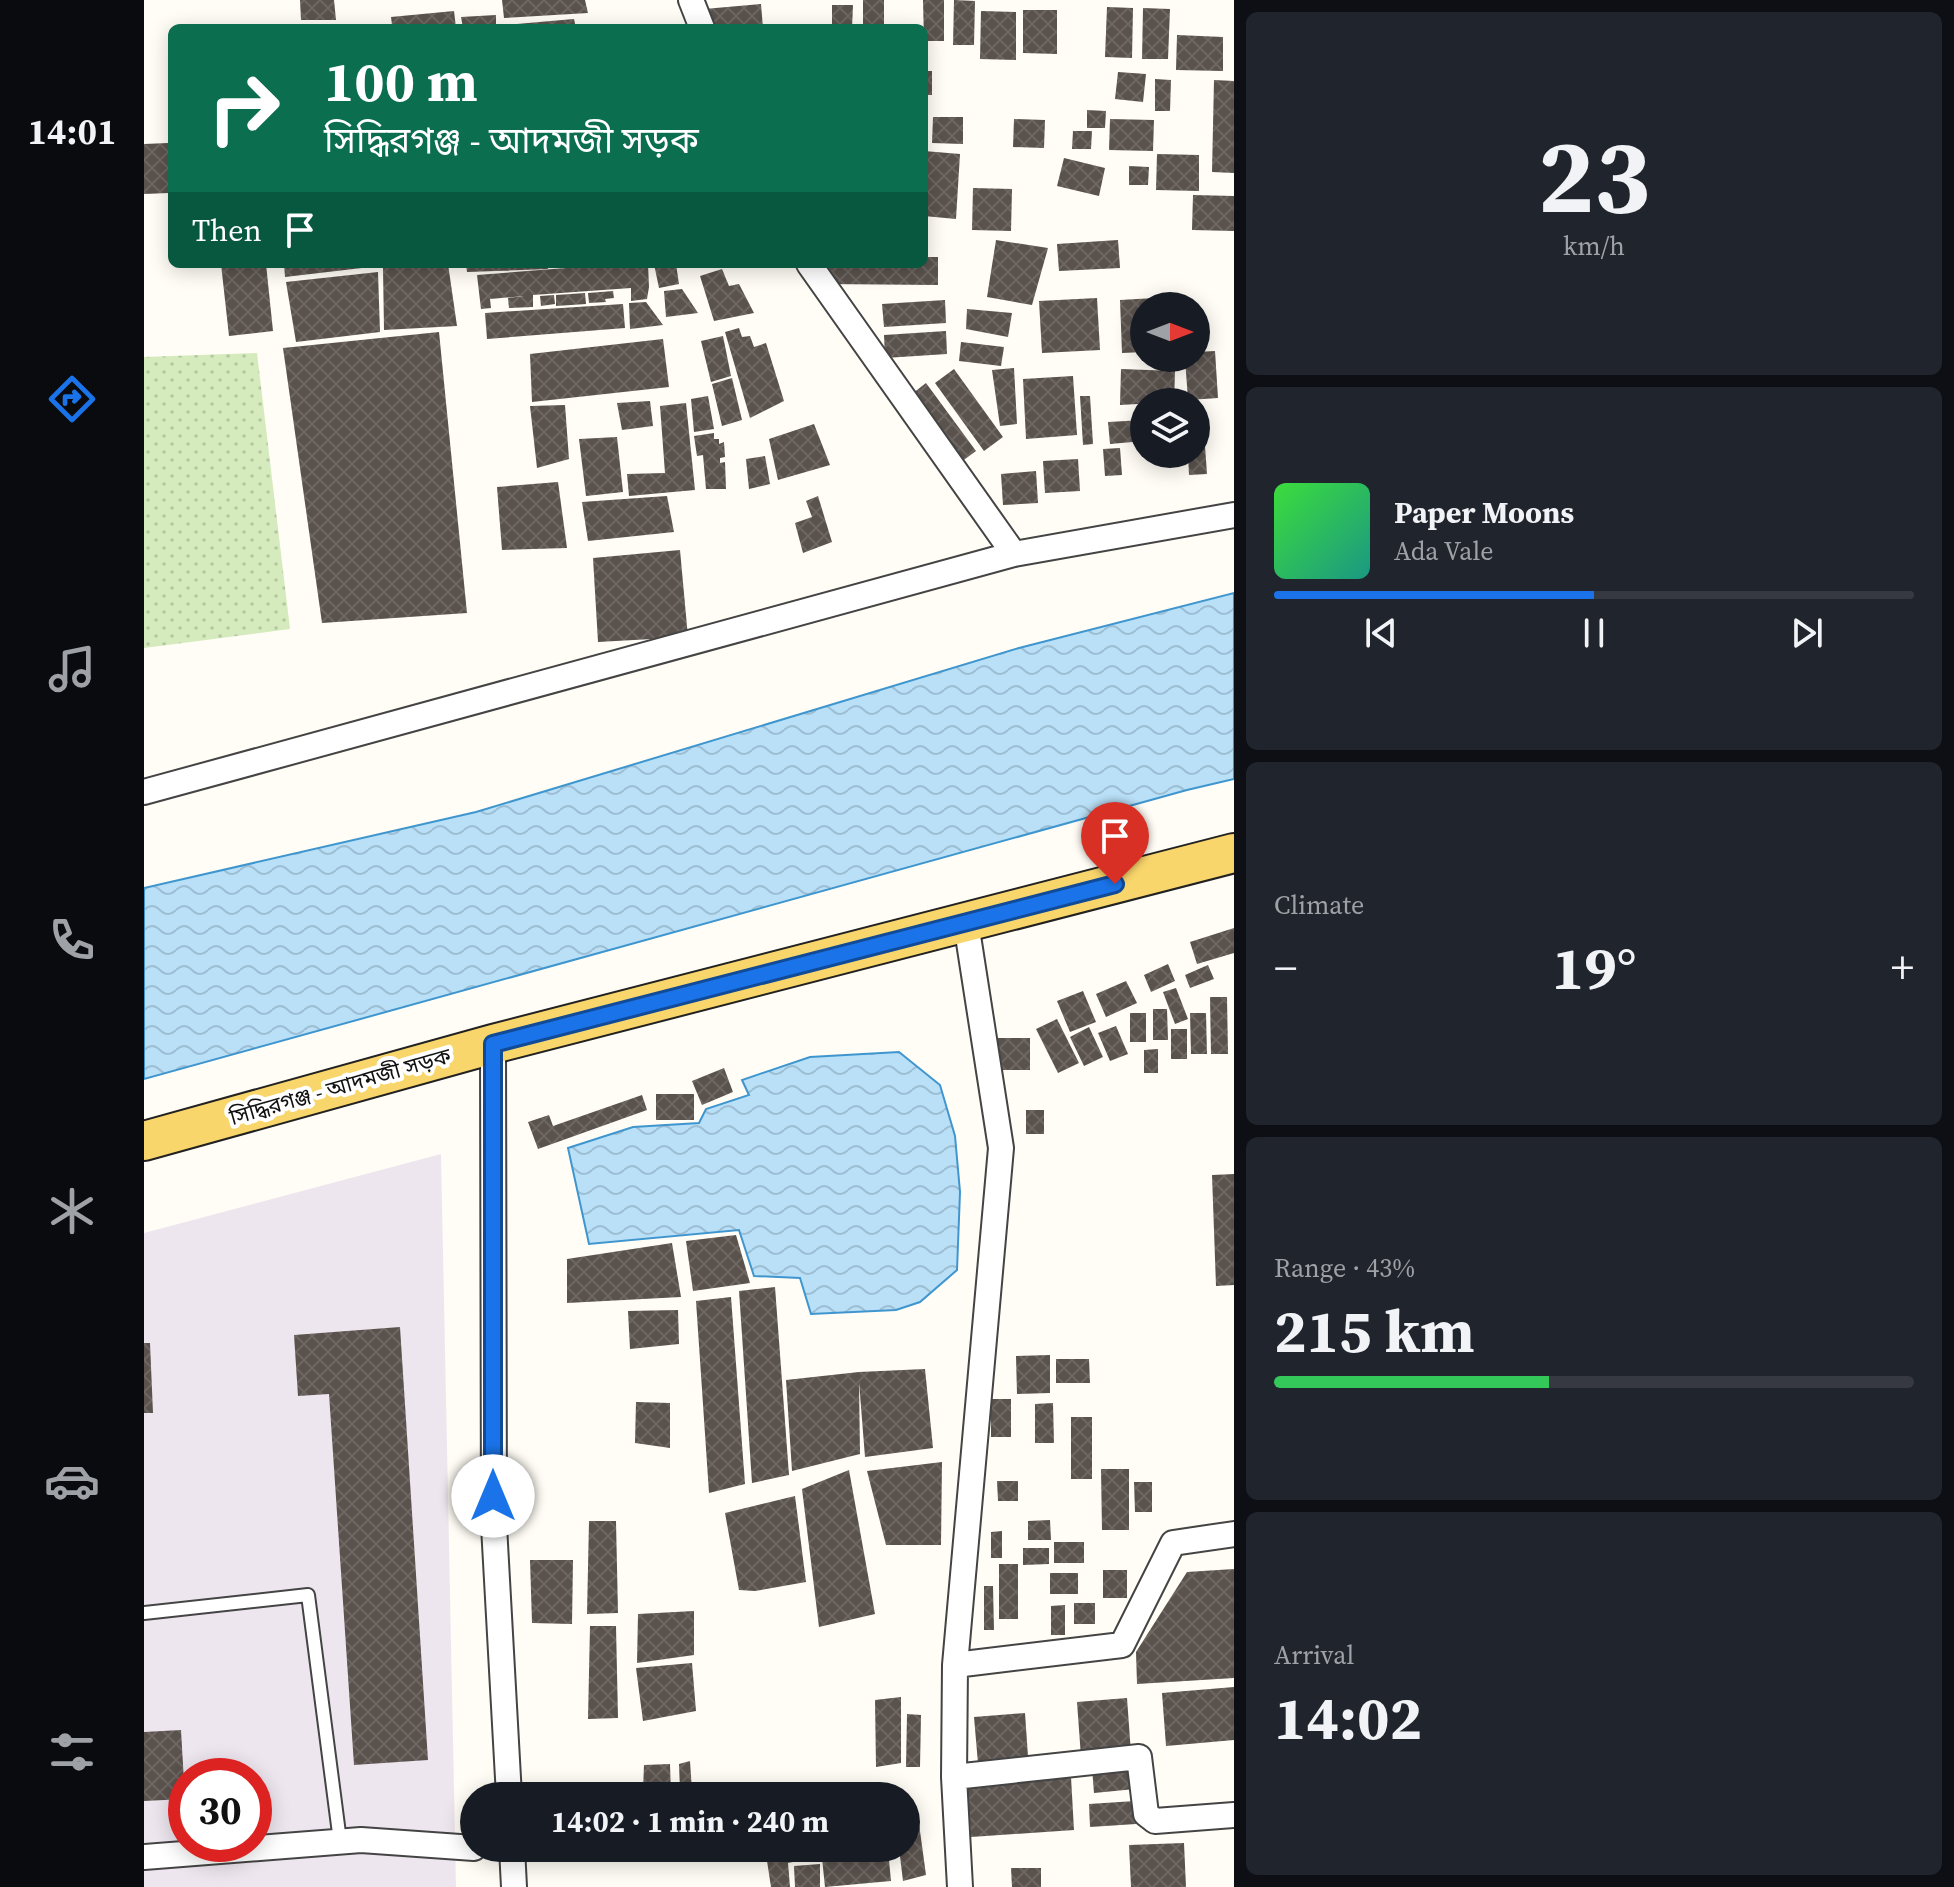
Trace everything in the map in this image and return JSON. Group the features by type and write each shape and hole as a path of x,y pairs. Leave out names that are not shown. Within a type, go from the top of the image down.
{"main road":[{"name":"সিদ্ধিরগঞ্জ - আদমজী সড়ক","path":"144,1141 493,1044 1234,853"}],"street":[{"path":"691,0 700,24"},
{"path":"812,268 1014,554"},
{"path":"144,792 1014,554 1234,515"},
{"path":"960,1887 954,1777 955,1665 1001,1148 966,923"},
{"path":"493,1044 494,1526 508,1782"},
{"path":"955,1665 1122,1645 1173,1543 1234,1534"},
{"path":"954,1777 1139,1757 1146,1814 1155,1821 1234,1815"},
{"path":"144,1857 361,1840 460,1847"},
{"path":"513,1862 514,1887"}],"lane":[{"path":"144,1613 308,1595 340,1841"}],"shaded area":[{"path":"441,1154 456,1887 144,1887 144,1233"}],"green space":[{"path":"257,353 290,629 144,648 144,357"}],"water":[{"path":"1234,593 1234,779 144,1079 144,888 476,812 1019,648"},
{"path":"899,1052 940,1085 955,1136 960,1192 957,1270 920,1302 896,1310 811,1314 800,1278 754,1276 739,1230 589,1244 568,1148 633,1127 699,1123 706,1109 749,1095 742,1080 810,1057"}],"building":[{"path":"300,0 334,0 336,20 301,20"},
{"path":"502,0 585,0 588,13 504,18"},
{"path":"863,0 884,0 884,24 863,24"},
{"path":"923,0 944,0 944,41 928,41 928,24 924,24"},
{"path":"954,0 975,1 974,45 953,45"},
{"path":"761,4 763,24 695,24 693,10"},
{"path":"832,5 853,5 852,24 832,24"},
{"path":"1107,7 1133,8 1132,58 1105,57"},
{"path":"1143,8 1170,9 1168,59 1142,59"},
{"path":"1023,10 1057,10 1057,54 1023,53"},
{"path":"454,11 456,24 392,24 391,17"},
{"path":"981,11 1016,12 1016,60 980,59"},
{"path":"496,15 496,24 462,24 461,17"},
{"path":"574,19 575,24 516,24"},
{"path":"1177,35 1223,37 1223,71 1176,70"},
{"path":"928,71 932,71 932,95 928,95"},
{"path":"1118,72 1146,74 1143,102 1115,99"},
{"path":"1155,79 1171,80 1170,111 1155,111"},
{"path":"1214,80 1234,81 1234,173 1212,172"},
{"path":"1087,110 1106,111 1105,128 1087,128"},
{"path":"933,117 963,117 963,144 932,143"},
{"path":"1014,119 1045,120 1044,148 1013,147"},
{"path":"1110,119 1154,120 1153,151 1109,150"},
{"path":"1073,131 1092,131 1091,149 1072,149"},
{"path":"168,143 168,193 144,194 144,144"},
{"path":"928,151 960,154 956,219 928,216"},
{"path":"1157,154 1199,155 1199,191 1156,190"},
{"path":"1064,158 1105,168 1099,196 1057,186"},
{"path":"1129,166 1149,167 1148,185 1129,185"},
{"path":"973,188 1012,189 1011,231 972,230"},
{"path":"1193,195 1234,196 1234,231 1192,230"},
{"path":"996,240 1048,248 1032,305 987,297"},
{"path":"1118,240 1120,268 1059,271 1057,244"},
{"path":"928,257 938,257 938,285 824,284 824,268 928,268"},
{"path":"221,268 266,268 273,331 229,336"},
{"path":"284,268 362,268 285,277"},
{"path":"383,268 449,268 457,326 384,330"},
{"path":"466,268 548,269 467,272"},
{"path":"567,268 648,268 649,287 647,299 631,301 631,288 533,295 533,307 509,308 508,298 524,296 490,299 491,308 481,309 477,275"},
{"path":"655,268 677,268 679,284 659,288"},
{"path":"722,269 729,286 739,284 754,313 714,321 700,276"},
{"path":"378,272 380,332 296,342 286,282"},
{"path":"682,289 698,313 666,317 664,291"},
{"path":"613,291 614,298 605,299 606,302 589,303 588,293"},
{"path":"585,293 586,304 556,306 556,295"},
{"path":"554,295 555,304 541,306 540,296"},
{"path":"1097,298 1100,350 1042,353 1039,301"},
{"path":"1130,299 1130,353 1122,353 1120,300"},
{"path":"945,300 946,323 884,327 882,304"},
{"path":"646,302 663,325 630,329 629,303"},
{"path":"623,304 625,328 487,339 485,313"},
{"path":"967,309 1012,313 1008,337 966,329"},
{"path":"739,328 742,337 750,336 754,347 766,343 784,401 750,418 725,332"},
{"path":"946,331 947,354 885,358 884,335"},
{"path":"439,332 467,613 322,623 283,348"},
{"path":"723,336 731,376 711,382 701,341"},
{"path":"663,339 669,387 532,402 530,354"},
{"path":"961,342 1004,347 1001,366 959,361"},
{"path":"1210,351 1215,351 1218,398 1210,399 1210,388 1187,388 1186,372 1210,372"},
{"path":"1014,368 1017,424 1000,426 992,370"},
{"path":"954,369 1003,437 984,451 935,383"},
{"path":"1121,369 1130,369 1130,372 1175,372 1174,388 1130,388 1130,404 1120,405"},
{"path":"1073,376 1077,435 1026,439 1023,379"},
{"path":"732,378 742,420 722,426 712,384"},
{"path":"926,383 976,451 957,465 908,397"},
{"path":"708,396 714,429 694,432 691,399"},
{"path":"1080,396 1090,396 1093,444 1083,445"},
{"path":"650,401 653,426 622,430 617,403"},
{"path":"686,403 695,490 629,496 627,474 665,473 660,406"},
{"path":"565,405 569,459 537,468 530,406"},
{"path":"1130,421 1130,442 1110,444 1108,422"},
{"path":"814,424 830,465 778,480 769,439"},
{"path":"714,433 714,439 719,439 719,444 724,442 725,457 720,458 720,463 725,462 726,489 706,489 703,455 697,456 694,436"},
{"path":"617,437 623,492 586,496 579,439"},
{"path":"1120,448 1122,475 1105,476 1103,449"},
{"path":"765,456 770,484 749,489 746,459"},
{"path":"1078,459 1080,491 1045,493 1043,461"},
{"path":"1189,468 1207,468 1207,474 1189,475"},
{"path":"1036,471 1038,503 1003,505 1001,474"},
{"path":"558,482 567,548 502,550 497,487"},
{"path":"667,496 674,532 588,541 582,502"},
{"path":"818,496 832,542 803,553 795,523 812,517 806,501"},
{"path":"680,550 688,637 598,642 593,558"},
{"path":"1234,928 1234,953 1197,964 1190,942"},
{"path":"1168,964 1175,981 1151,992 1144,975"},
{"path":"1208,965 1214,979 1190,988 1185,975"},
{"path":"1126,981 1137,1003 1106,1017 1096,994"},
{"path":"1176,988 1188,1019 1175,1024 1163,992"},
{"path":"1083,991 1096,1022 1070,1032 1057,1001"},
{"path":"1210,997 1227,997 1228,1054 1211,1054"},
{"path":"1153,1009 1167,1009 1168,1040 1153,1040"},
{"path":"1130,1013 1146,1013 1146,1042 1130,1042"},
{"path":"1190,1013 1206,1013 1207,1054 1191,1054"},
{"path":"1057,1019 1079,1063 1058,1073 1036,1029"},
{"path":"1116,1026 1128,1054 1110,1061 1098,1033"},
{"path":"1089,1027 1103,1057 1084,1066 1070,1037"},
{"path":"1171,1029 1187,1029 1187,1059 1171,1059"},
{"path":"994,1038 1030,1038 1030,1070 995,1070"},
{"path":"1158,1049 1158,1073 1144,1073 1144,1050"},
{"path":"724,1068 733,1092 702,1105 692,1081"},
{"path":"656,1094 694,1094 694,1120 656,1120"},
{"path":"642,1095 647,1110 538,1149 528,1122 549,1115 553,1126"},
{"path":"1026,1110 1044,1110 1044,1134 1026,1134"},
{"path":"1234,1174 1234,1285 1216,1286 1212,1175"},
{"path":"736,1235 750,1283 693,1291 686,1241"},
{"path":"672,1243 681,1297 567,1303 567,1259"},
{"path":"775,1287 789,1475 752,1483 739,1291"},
{"path":"731,1297 745,1484 709,1493 696,1301"},
{"path":"678,1310 679,1344 630,1349 628,1311"},
{"path":"400,1327 428,1760 354,1765 329,1394 298,1396 294,1335"},
{"path":"144,1343 150,1343 153,1413 144,1413"},
{"path":"1050,1355 1050,1393 1017,1394 1016,1356"},
{"path":"1056,1359 1089,1359 1090,1383 1056,1383"},
{"path":"925,1369 933,1448 865,1457 859,1382 860,1454 792,1471 786,1380"},
{"path":"991,1399 1011,1399 1011,1437 991,1437"},
{"path":"636,1402 670,1403 670,1448 635,1443"},
{"path":"1053,1403 1054,1443 1035,1443 1035,1404"},
{"path":"1071,1417 1092,1417 1092,1479 1071,1479"},
{"path":"942,1462 941,1545 886,1545 867,1471"},
{"path":"1101,1469 1129,1469 1129,1530 1102,1530"},
{"path":"849,1470 875,1614 819,1627 802,1489"},
{"path":"997,1481 1018,1481 1018,1501 998,1501"},
{"path":"1134,1482 1152,1482 1152,1512 1135,1512"},
{"path":"795,1496 806,1582 755,1591 739,1590 725,1513"},
{"path":"1050,1520 1051,1540 1028,1540 1028,1521"},
{"path":"589,1521 616,1521 618,1613 587,1614"},
{"path":"1002,1531 1002,1558 991,1558 991,1532"},
{"path":"1054,1542 1084,1542 1084,1563 1054,1563"},
{"path":"1023,1548 1049,1548 1049,1564 1023,1565"},
{"path":"530,1560 573,1560 572,1624 532,1623"},
{"path":"999,1564 1018,1564 1018,1619 999,1619"},
{"path":"1234,1569 1234,1678 1137,1684 1136,1652 1187,1572"},
{"path":"1103,1570 1127,1570 1127,1598 1103,1598"},
{"path":"1050,1573 1078,1573 1078,1594 1050,1594"},
{"path":"984,1586 993,1586 994,1630 984,1630"},
{"path":"1074,1603 1095,1603 1095,1624 1074,1624"},
{"path":"1065,1605 1065,1635 1051,1635 1051,1606"},
{"path":"694,1611 694,1655 637,1663 638,1614"},
{"path":"590,1626 616,1626 618,1718 588,1719"},
{"path":"692,1663 696,1711 643,1721 636,1668"},
{"path":"1234,1687 1234,1740 1166,1746 1162,1693"},
{"path":"901,1697 901,1763 876,1767 875,1700"},
{"path":"1127,1698 1131,1753 1081,1757 1077,1702"},
{"path":"1025,1713 1029,1771 979,1775 974,1717"},
{"path":"907,1714 921,1715 920,1767 906,1767"},
{"path":"181,1730 183,1758 168,1758 168,1800 144,1801 144,1732"},
{"path":"690,1761 691,1782 680,1782 679,1764"},
{"path":"670,1764 671,1782 643,1782 644,1765"},
{"path":"1133,1764 1135,1789 1094,1793 1092,1768"},
{"path":"1071,1777 1074,1830 971,1837 967,1784"},
{"path":"1135,1801 1136,1824 1090,1827 1089,1804"},
{"path":"920,1831 926,1875 903,1881 901,1862 920,1862"},
{"path":"1184,1843 1186,1887 1131,1887 1129,1845"},
{"path":"767,1862 793,1862 788,1863 790,1887 771,1887"},
{"path":"822,1862 889,1862 891,1881 825,1887"},
{"path":"820,1864 820,1887 795,1887 794,1866"},
{"path":"1011,1868 1041,1868 1041,1887 1012,1887"}],"route":[{"path":"493,1496 493,1044 1115,884"}]}
